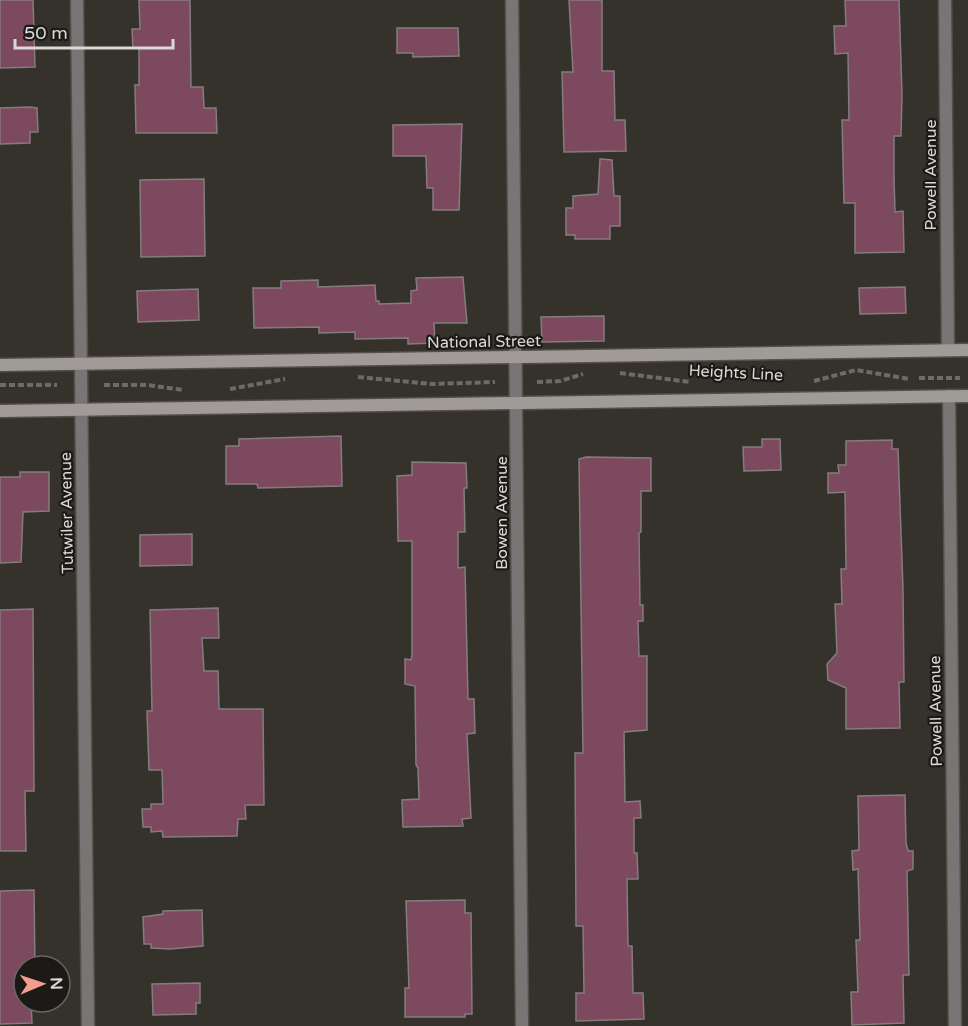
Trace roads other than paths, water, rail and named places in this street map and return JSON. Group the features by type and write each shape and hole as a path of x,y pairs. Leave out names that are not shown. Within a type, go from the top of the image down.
{"main road":[{"name":"National Street","path":"0,364 81,365 968,350"},
{"path":"0,411 968,396"}],"street":[{"name":"Tutwiler Avenue","path":"77,0 88,1026"},
{"name":"Bowen Avenue","path":"512,0 522,1026"},
{"name":"Powell Avenue","path":"945,0 948,350"},
{"name":"Powell Avenue","path":"949,396 955,1026"}]}
